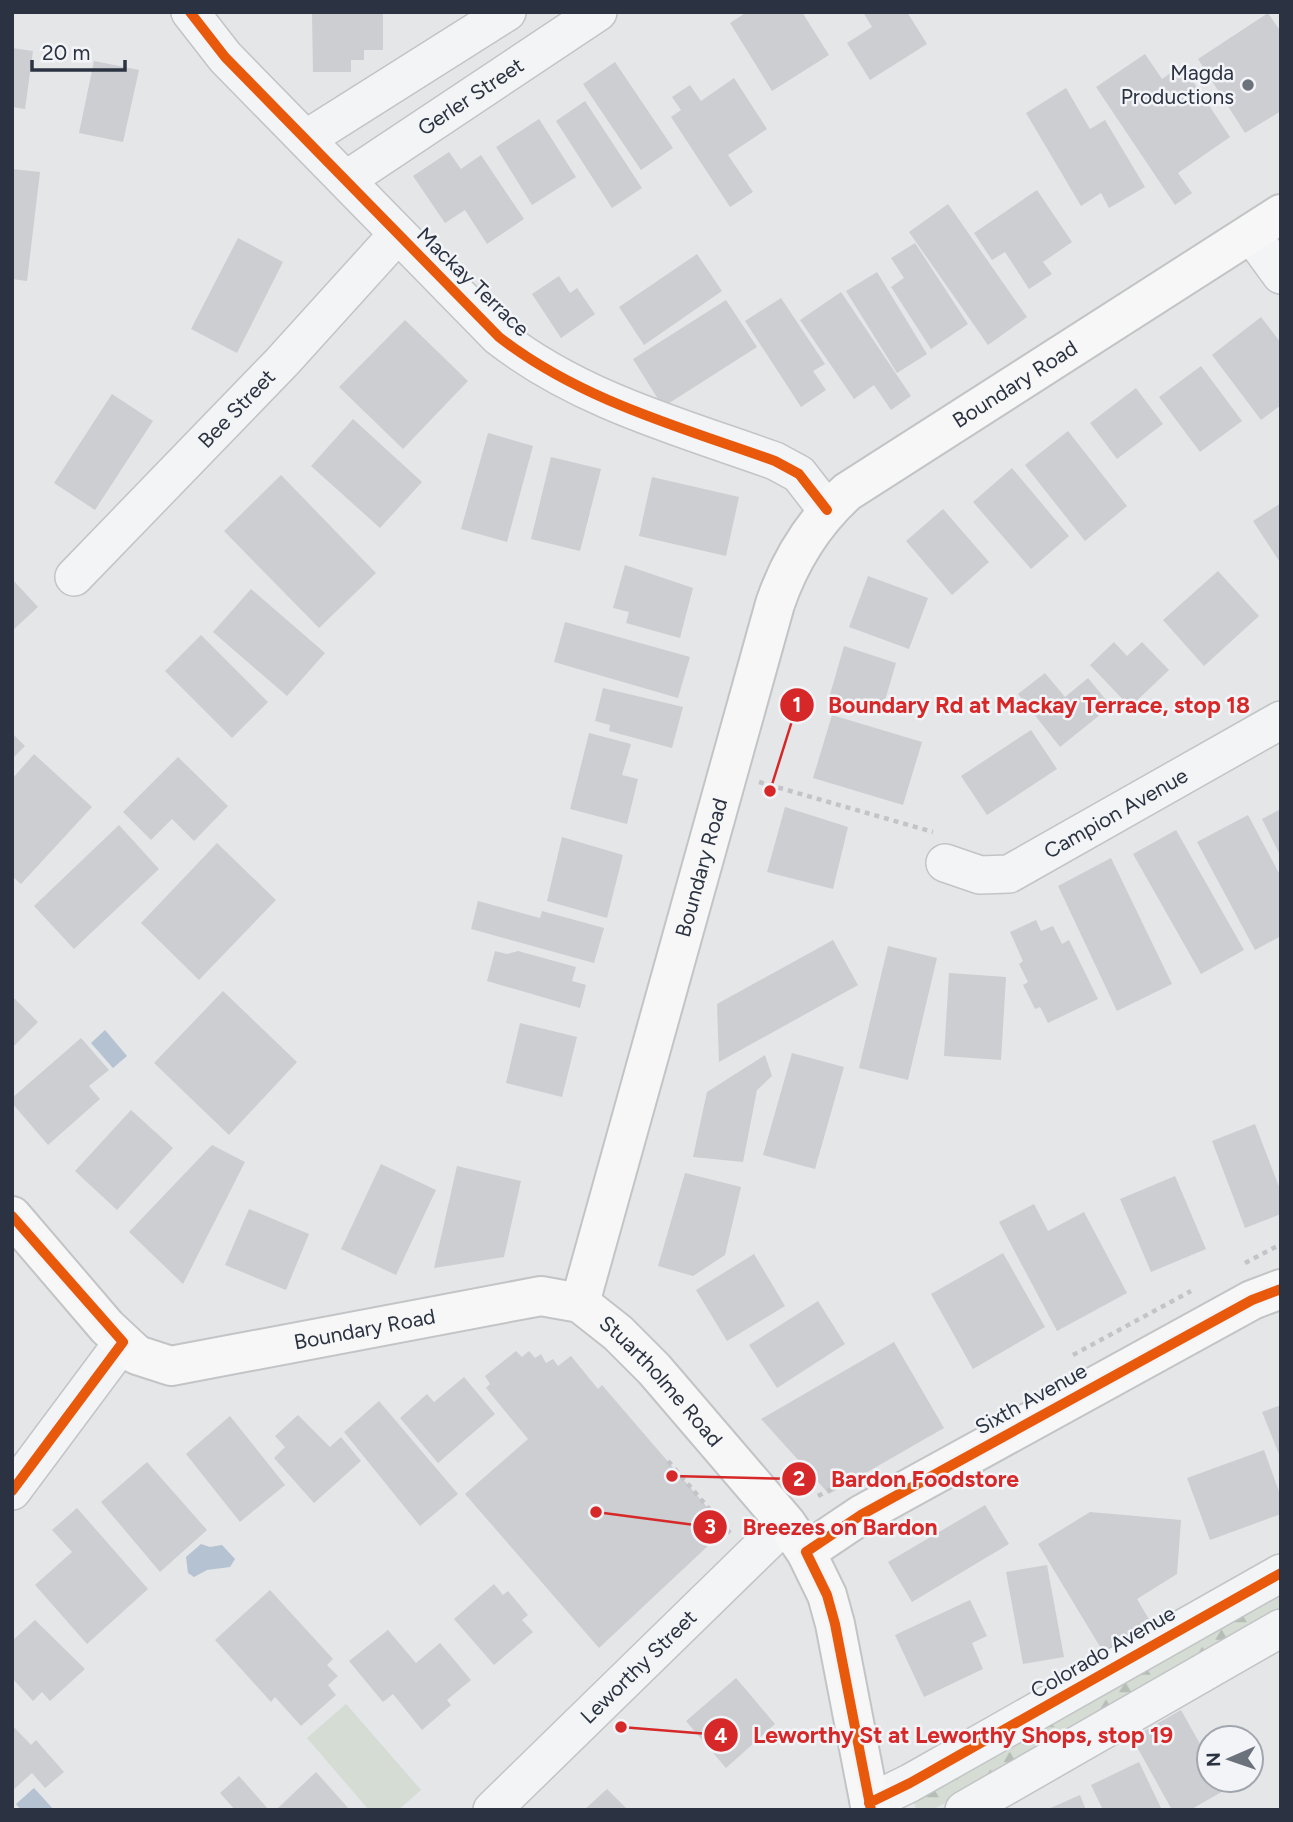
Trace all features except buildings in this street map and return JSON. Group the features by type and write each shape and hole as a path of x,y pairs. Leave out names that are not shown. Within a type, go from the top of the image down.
{"main road":[{"name":"Boundary Road","path":"12,1216 123,1342 137,1355 151,1362 171,1366 541,1296 580,1303 780,589 794,557 827,510 872,475 1266,224"},
{"name":"Sixth Avenue","path":"796,1537 861,1514 1252,1300 1281,1289"},
{"name":"Stuartholme Road","path":"580,1303 600,1316 654,1369 796,1537 827,1595 835,1624 870,1806"}],"street":[{"name":"Mackay Terrace","path":"190,12 225,57 492,330 538,365 593,395 775,461 799,474 827,510"},
{"path":"219,12 225,57"},
{"path":"306,139 507,12"},
{"name":"Gerler Street","path":"346,180 598,12"},
{"path":"1266,224 1281,275"},
{"name":"Bee Street","path":"74,577 282,362 397,235"},
{"name":"Campion Avenue","path":"945,849 980,875 1009,874 1281,720"},
{"path":"12,1491 123,1342"},
{"name":"Leworthy Street","path":"492,1810 796,1537"},
{"name":"Colorado Avenue","path":"870,1806 1281,1573"},
{"path":"964,1810 1281,1628"}],"path":[{"path":"728,773 945,849"},
{"path":"668,1461 733,1536"}],"green space":[{"path":"1281,1575 1281,1624 932,1810 917,1810 912,1798"},
{"path":"346,1704 421,1790 398,1810 369,1810 307,1738"}],"water":[{"path":"105,1030 127,1056 113,1068 91,1043"},
{"path":"201,1544 210,1547 222,1545 235,1559 230,1567 207,1570 194,1577 188,1573 186,1557"},
{"path":"34,1788 54,1810 21,1810 16,1804"}],"cycle path":[{"path":"190,12 225,57 499,337 530,359 597,395 775,461 799,474 827,510"},
{"path":"12,1216 123,1342 12,1491"},
{"path":"871,1810 835,1624 827,1595 806,1552 861,1515 1252,1300 1281,1289"},
{"path":"869,1803 910,1783 1281,1573"}],"place":[{"name":"Magda Productions","path":"1248,85"},
{"name":"Boundary Rd at Mackay Terrace, stop 18","path":"770,791"},
{"name":"Bardon Foodstore","path":"672,1476"},
{"name":"Breezes on Bardon","path":"596,1512"},
{"name":"Leworthy St at Leworthy Shops, stop 19","path":"621,1727"}]}
